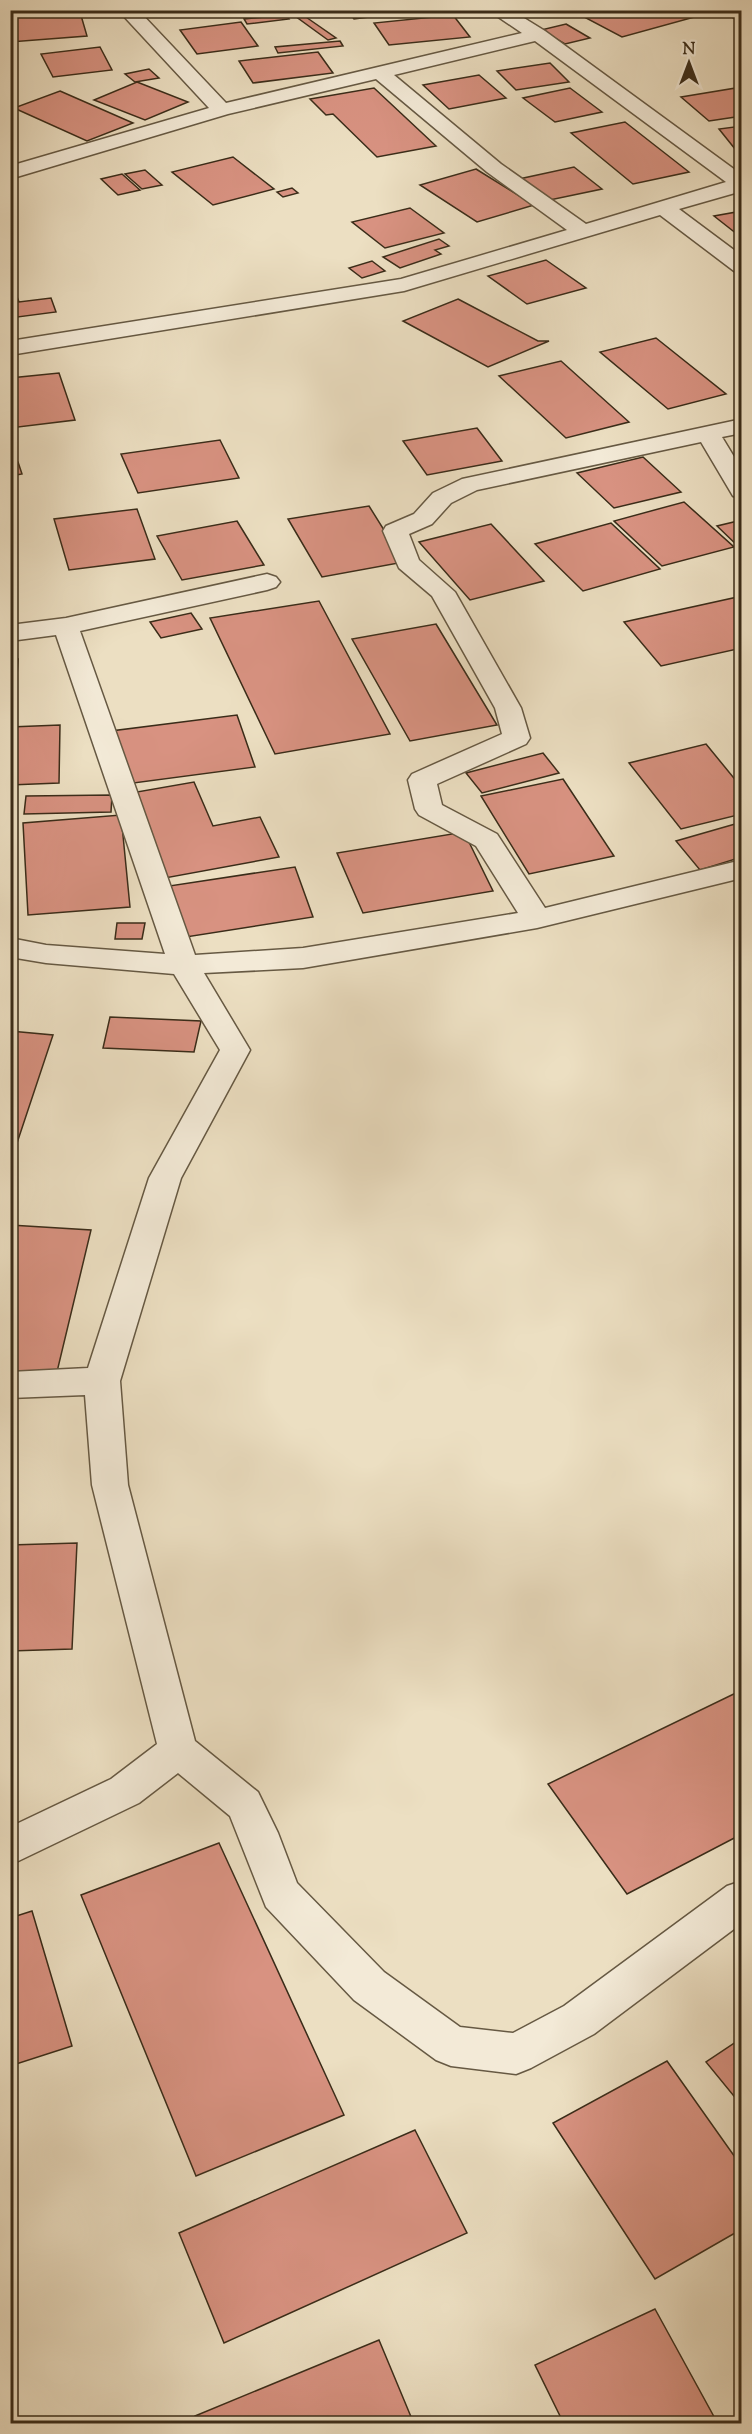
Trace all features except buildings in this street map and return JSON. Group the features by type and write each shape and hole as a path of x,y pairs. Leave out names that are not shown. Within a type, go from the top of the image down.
{"street":[{"path":"127,10 222,110"},
{"path":"10,348 404,285 741,184 538,35 497,10"},
{"path":"10,173 222,110 538,35"},
{"path":"379,72 494,168 584,231"},
{"path":"662,207 741,266"},
{"path":"537,919 487,840 429,809 422,780 516,738 508,708 442,592 408,562 395,531 423,519 442,498 470,484 710,435 741,426"},
{"path":"710,435 741,491"},
{"path":"10,633 66,626 267,582"},
{"path":"66,626 184,964 235,1050 165,1178 102,1381 110,1485 178,1750 244,1804 258,1833 281,1894 369,1986 452,2046 516,2054 579,2020 741,1899"},
{"path":"10,947 46,954 184,964 303,958 537,919 741,869"},
{"path":"10,1385 102,1381"},
{"path":"10,1847 124,1791 178,1750"}]}
